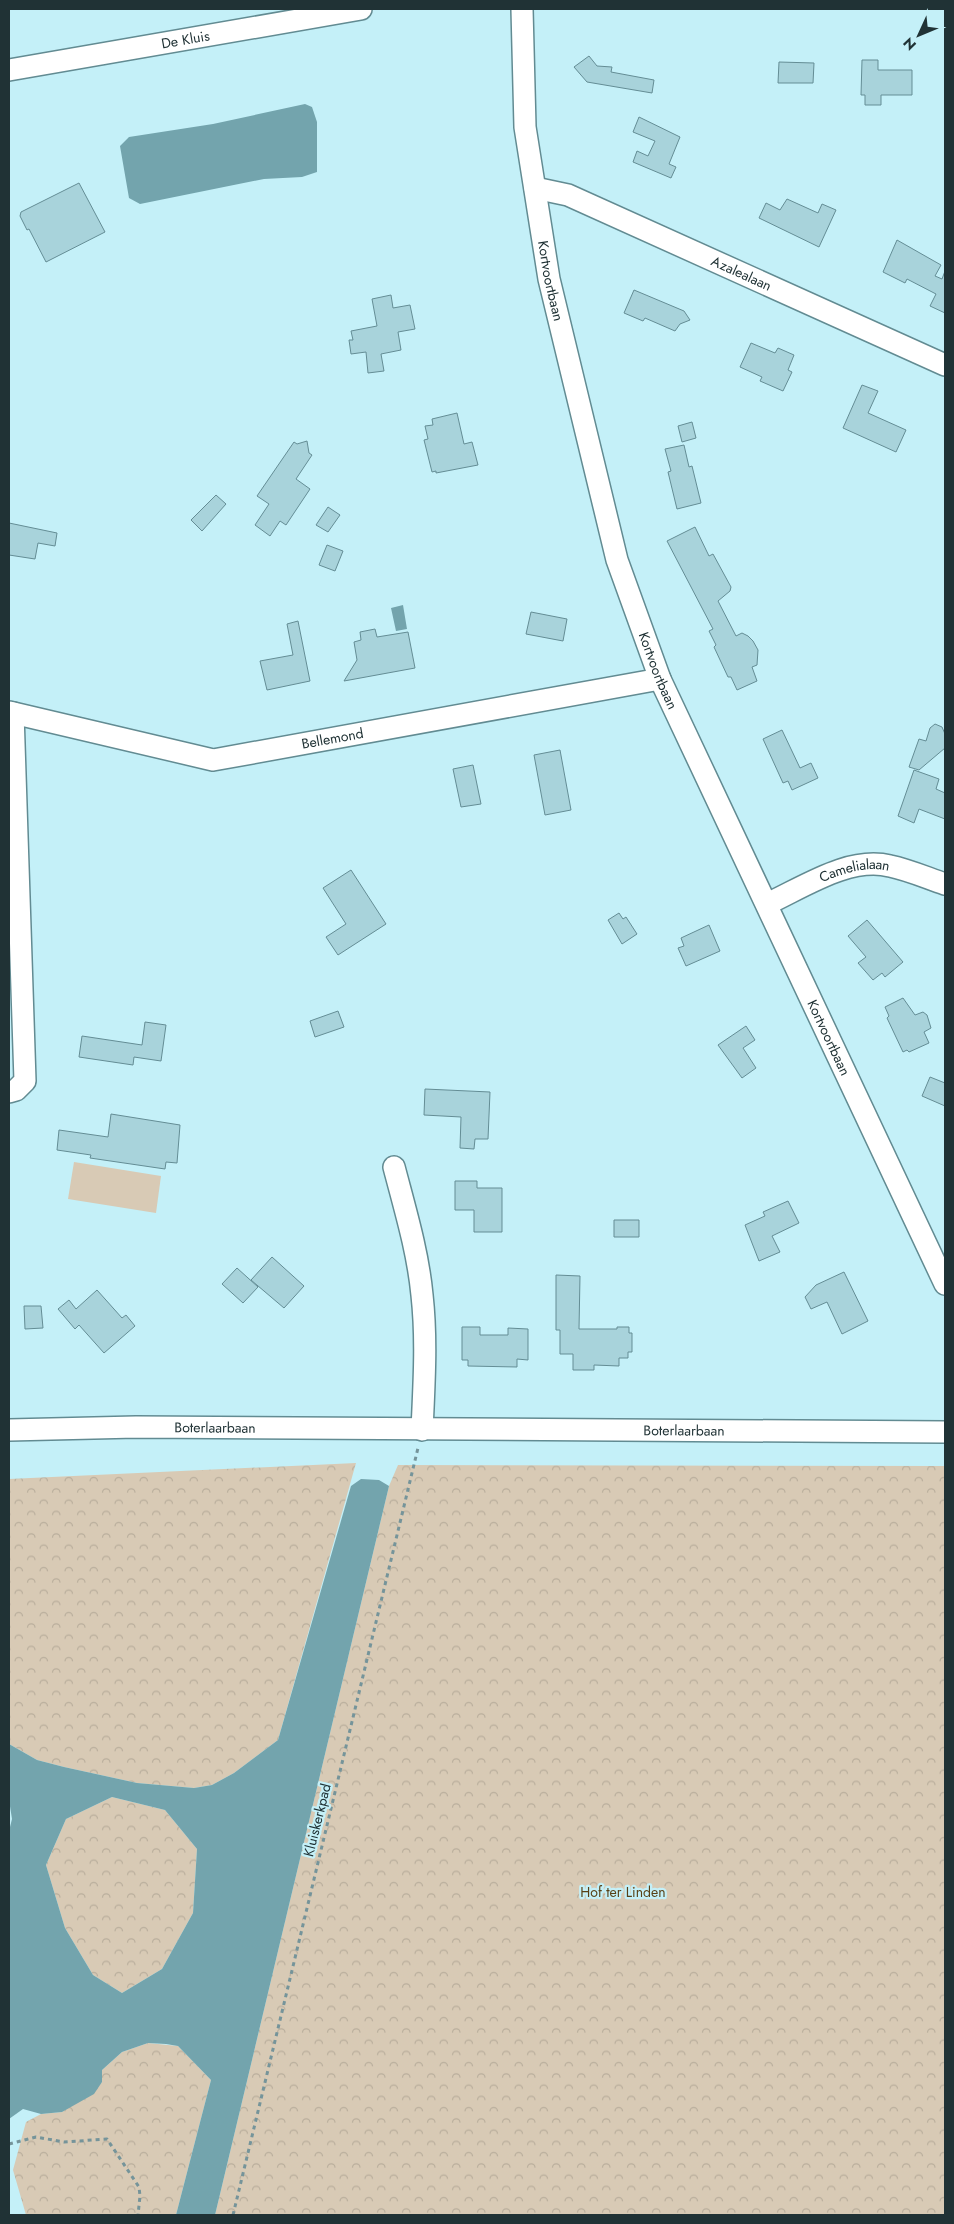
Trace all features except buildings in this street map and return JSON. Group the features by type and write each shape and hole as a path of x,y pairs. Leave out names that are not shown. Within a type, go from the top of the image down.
{"street":[{"name":"De Kluis","path":"9,70 361,9"},
{"name":"Kortvoortbaan","path":"522,9 525,127 549,279 617,560 660,679 945,1284"},
{"name":"Azalealaan","path":"535,188 568,196 945,365"},
{"name":"Bellemond","path":"11,712 213,760 660,679"},
{"path":"9,1092 16,1090 25,1081 11,712"},
{"name":"Camelialaan","path":"767,904 837,871 869,864 890,865 945,884"},
{"path":"394,1167 411,1230 422,1294 425,1337 422,1430"},
{"name":"Boterlaarbaan","path":"9,1430 136,1427 945,1432"}],"path":[{"name":"Kluiskerkpad","path":"233,2215 422,1430"},
{"path":"9,2144 36,2137 74,2142 108,2139 139,2187 138,2215"}],"green space":[{"path":"74,1162 161,1176 156,1213 68,1199"},
{"path":"356,1463 278,1740 234,1773 212,1785 194,1788 137,1783 64,1767 37,1760 9,1744 9,1479"},
{"name":"Hof ter Linden","path":"398,1465 945,1466 945,2215 215,2215 389,1486"},
{"path":"112,1797 165,1810 197,1849 193,1913 162,1969 122,1993 93,1975 65,1928 46,1865 66,1819"},
{"path":"148,2043 178,2046 211,2080 176,2215 26,2215 13,2170 26,2122 41,2114 62,2112 102,2082 102,2070 122,2052"}],"water":[{"path":"305,104 312,107 317,122 317,172 302,177 264,179 140,204 129,198 120,146 129,137 213,124"},
{"path":"403,605 407,629 396,631 391,608"},
{"path":"361,1479 379,1480 389,1486 215,2215 176,2215 211,2080 178,2046 148,2043 122,2052 102,2070 102,2082 94,2094 62,2112 41,2114 23,2109 9,2119 9,1831 12,1819 9,1800 9,1744 37,1760 64,1767 137,1783 194,1788 212,1785 234,1773 278,1740 351,1486","holes":["112,1797 165,1810 197,1849 193,1913 162,1969 122,1993 93,1975 65,1928 46,1865 66,1819"]}]}
